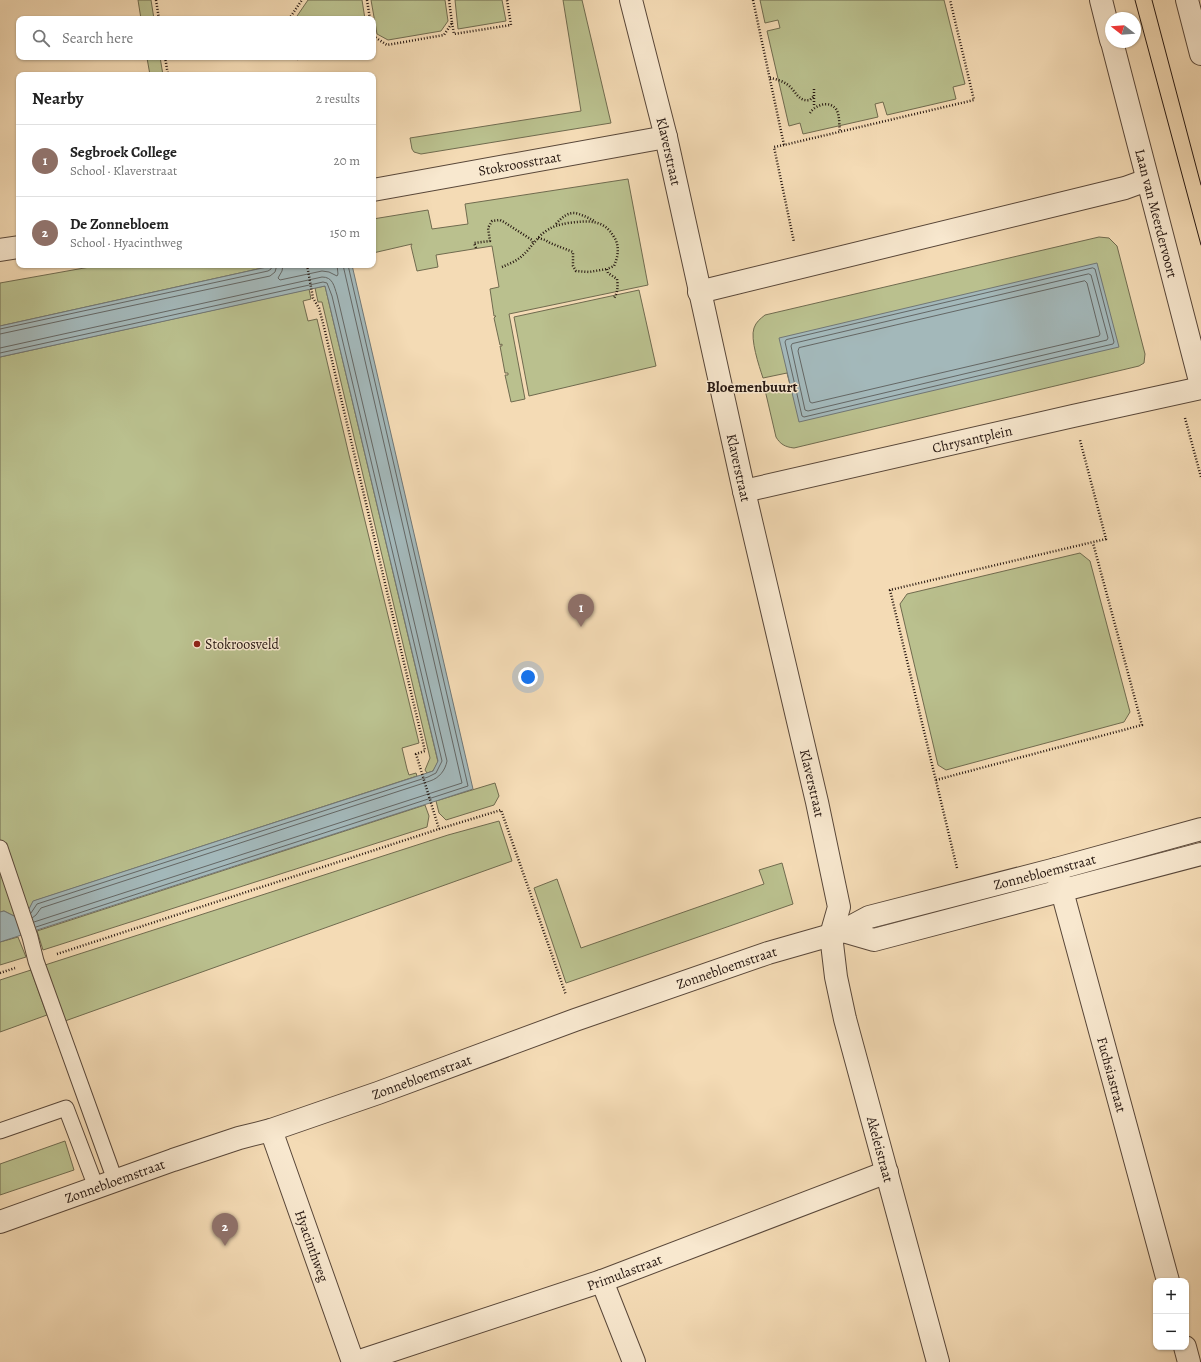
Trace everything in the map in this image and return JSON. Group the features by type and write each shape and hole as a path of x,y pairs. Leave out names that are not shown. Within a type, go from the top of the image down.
{"street":[{"name":"Klaverstraat","path":"631,0 666,137 744,492 817,802 839,907 837,933"},
{"name":"Laan van Meerdervoort","path":"1101,0 1105,16"},
{"path":"1187,0 1201,54"},
{"name":"Laan van Meerdervoort","path":"1113,48 1201,385"},
{"name":"Stokroosstraat","path":"376,189 666,137"},
{"path":"700,292 1124,188 1147,180"},
{"path":"0,250 16,247"},
{"name":"Chrysantplein","path":"744,492 1178,392 1201,388"},
{"name":"Zonnebloemstraat","path":"0,1222 239,1138 271,1130 378,1093 575,1020 768,953 837,933 869,916 1056,869 1201,829"},
{"name":"Zonnebloemstraat","path":"837,933 874,940 1201,854"},
{"name":"Fuchsiastraat","path":"1056,869 1167,1278"},
{"name":"Akeleistraat","path":"837,933 836,977 845,1019 938,1362"},
{"name":"Hyacinthweg","path":"271,1130 353,1362"},
{"name":"Primulastraat","path":"357,1362 602,1281 887,1172"},
{"path":"602,1281 634,1362"},
{"path":"1186,1350 1189,1362"}],"lane":[{"path":"0,848 30,938 106,1184"},
{"path":"0,1131 66,1108 106,1184"}],"path":[{"path":"156,0 159,16"},
{"path":"291,16 302,0"},
{"path":"367,0 370,16"},
{"path":"449,0 454,34 511,25 507,0"},
{"path":"753,0 784,145"},
{"path":"800,268 774,147 974,100 950,0"},
{"path":"376,38 387,44 444,35 452,23"},
{"path":"166,60 168,72"},
{"path":"770,78 787,84 798,98 802,100 810,100 814,96"},
{"path":"810,113 814,107 814,89"},
{"path":"814,107 825,104 836,109 840,132"},
{"path":"502,267 511,264 522,256 533,243 538,238 544,232 555,225 565,214 575,212 598,222 611,231 617,246 617,260 614,266 607,269 589,272 576,271 573,266 573,252 538,238"},
{"path":"476,248 474,243 490,241 488,228 492,221 500,220 532,240 533,243"},
{"path":"555,225 579,221 598,222"},
{"path":"308,268 313,298 319,308 324,327 425,751 416,754 439,828"},
{"path":"607,269 608,273 617,279 617,294 614,298"},
{"path":"958,871 890,590 1106,539 1073,416"},
{"path":"936,780 1142,725 1093,542"},
{"path":"0,973 439,828 501,810 575,1020"}],"green space":[{"path":"138,0 151,0 154,16 141,16"},
{"path":"308,0 362,0 365,16 297,16"},
{"path":"371,0 445,0 448,21 441,31 388,40 377,34 376,16 374,16"},
{"path":"455,0 502,0 506,21 458,29"},
{"path":"563,0 582,0 611,123 421,154 414,152 410,138 581,111"},
{"path":"760,0 944,0 965,84 953,87 956,99 887,115 883,102 875,104 878,117 803,134 800,123 789,126 767,31 780,28 778,20 765,23"},
{"path":"147,60 160,60 162,72 149,72"},
{"path":"628,179 648,285 509,314 525,399 511,402 505,375 508,375 508,373 505,373 500,346 502,346 502,344 500,345 494,318 496,316 494,316 490,289 499,287 492,246 436,255 438,267 417,271 411,246 412,244 376,252 376,219 428,210 432,229 468,224 465,204"},
{"path":"1099,237 1109,238 1117,246 1145,354 1144,363 1139,366 794,448 783,445 779,442 776,437 765,390 790,385 787,373 763,378 756,353 753,333 756,324 765,315"},
{"path":"84,268 262,268 0,326 0,283"},
{"path":"325,286 438,762 433,771 427,773 425,770 430,758 322,302 318,302 315,288"},
{"name":"Stokroosveld","path":"309,289 311,299 303,301 308,321 317,319 419,743 402,748 409,775 416,773 417,776 34,901 29,909 14,916 4,911 0,912 0,357"},
{"path":"639,290 656,366 529,396 514,317"},
{"path":"1080,553 1090,561 1130,712 1124,722 946,770 938,765 900,604 907,594"},
{"path":"495,783 499,796 494,805 446,820 439,813 436,801"},
{"path":"425,805 429,816 427,827 43,950 37,931"},
{"path":"499,821 512,861 65,1021 45,965 448,835"},
{"path":"782,863 793,904 566,983 534,888 557,879 581,948 764,884 759,870"},
{"path":"18,937 26,957 0,965 0,942"},
{"path":"31,970 47,1015 0,1032 0,980"},
{"path":"65,1141 74,1170 0,1195 0,1164"}],"water":[{"path":"1097,263 1119,347 799,422 779,338"},
{"path":"262,268 353,268 473,789 0,942 0,912 4,911 14,916 29,909 33,901 433,771 438,761 325,286 0,357 0,326"}],"tram line":[{"path":"1135,0 1201,245"},
{"path":"1152,0 1201,185"}],"place":[{"name":"Segbroek College","path":"581,627"},
{"name":"Stokroosveld","path":"197,644"},
{"name":"De Zonnebloem","path":"225,1246"}],"district":[{"name":"Bloemenbuurt","path":"752,387"}]}
